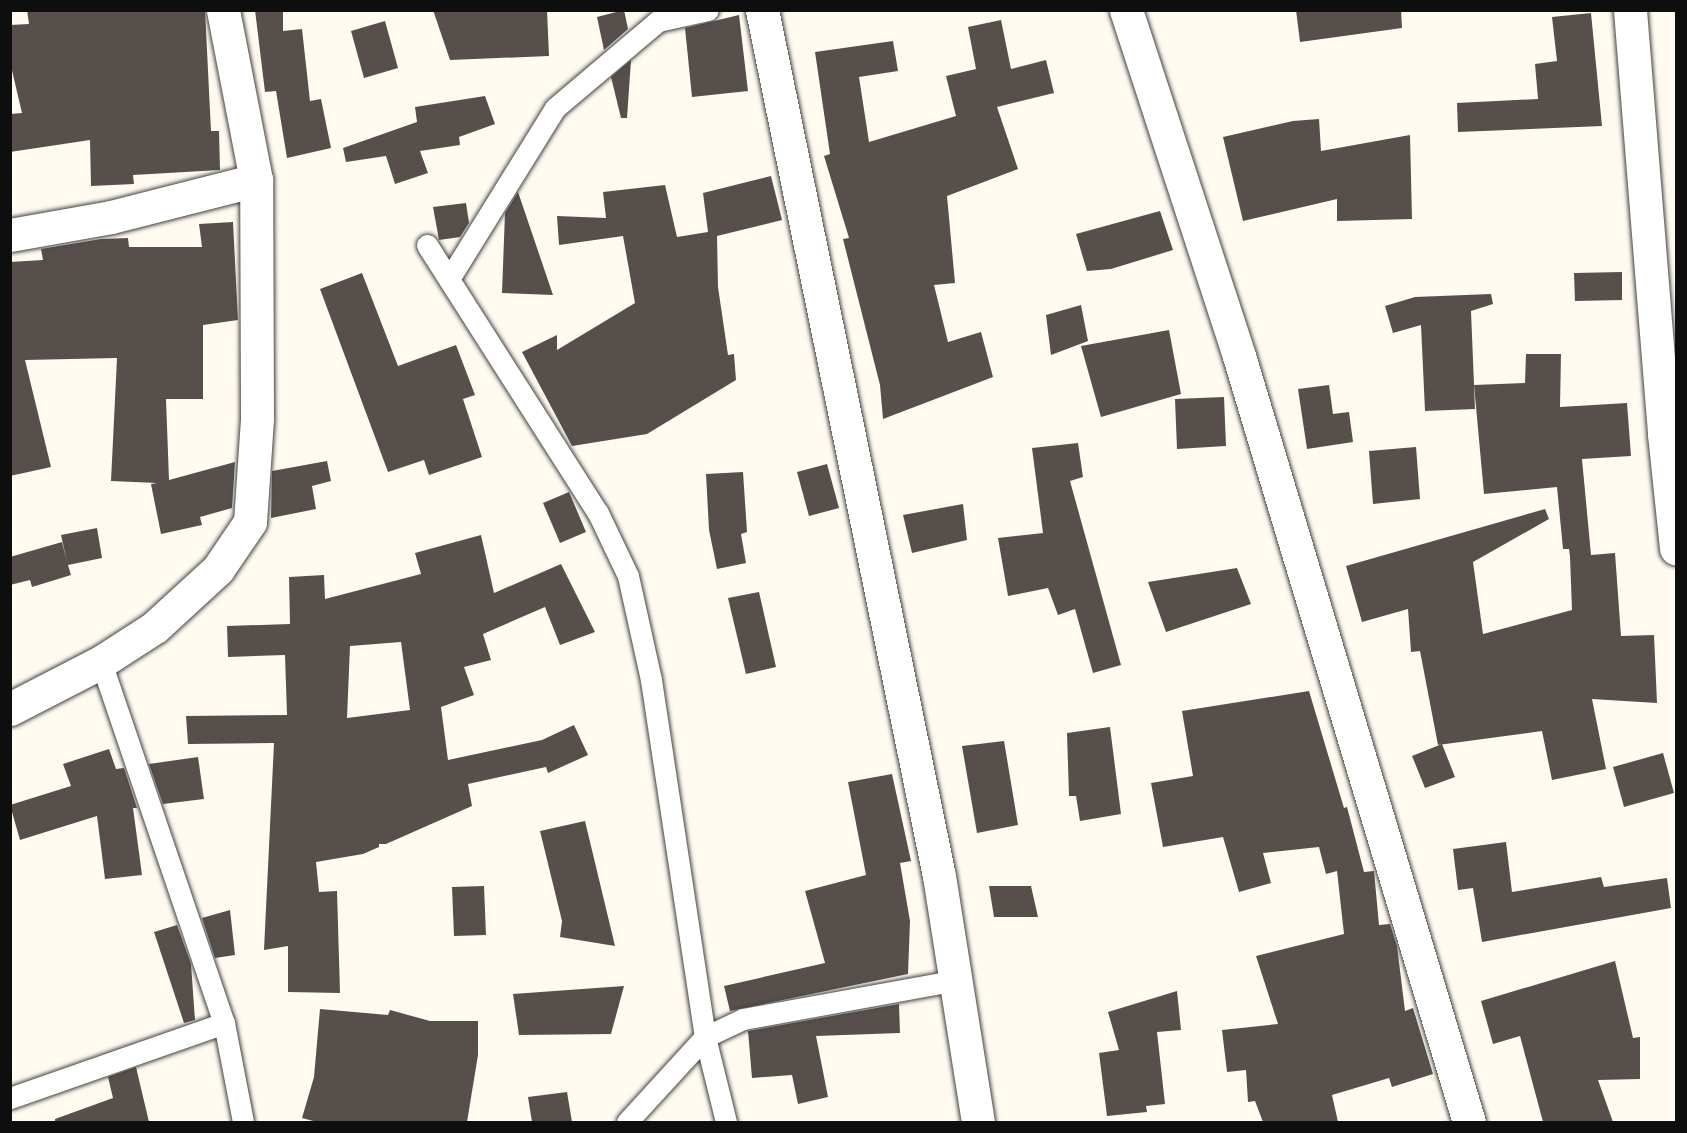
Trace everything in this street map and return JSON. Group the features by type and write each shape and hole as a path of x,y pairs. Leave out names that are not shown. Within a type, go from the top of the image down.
{"street":[{"path":"10,709 101,662 155,627 218,569 250,522 257,418 256,180 223,10"},
{"path":"762,10 939,876 953,981 978,1122"},
{"path":"1126,10 1239,356 1468,1122"},
{"path":"1630,10 1670,433 1677,548"},
{"path":"10,235 111,217 256,180"}],"lane":[{"path":"449,279 555,108 658,21 708,10"},
{"path":"427,244 598,513 628,576 651,680 705,1038 726,1122"},
{"path":"101,662 224,1023 243,1122"},
{"path":"627,1122 705,1038 743,1019 953,981"},
{"path":"10,1098 224,1023"}],"building":[{"path":"27,10 205,10 211,131 219,131 220,170 133,175 134,184 91,186 90,140 10,152 10,114 22,113 10,62 10,25 29,24"},
{"path":"255,10 283,10 283,31 302,29 310,101 321,99 331,148 287,158 276,91 265,92"},
{"path":"433,10 547,10 549,56 450,60"},
{"path":"624,10 628,29 604,50 597,17"},
{"path":"1296,10 1401,10 1402,28 1300,42"},
{"path":"1591,13 1602,126 1458,132 1457,103 1538,99 1535,64 1557,61 1552,17"},
{"path":"739,15 748,91 692,97 685,28"},
{"path":"1001,20 1011,69 1046,60 1054,93 997,107 1018,169 947,196 955,283 934,285 948,342 981,332 993,377 883,419 880,385 843,239 849,238 824,156 830,154 815,52 893,41 898,71 859,77 869,142 956,116 946,76 976,69 968,27"},
{"path":"385,21 398,68 364,78 351,31"},
{"path":"631,60 627,118 621,118 611,77"},
{"path":"485,96 495,124 459,137 460,145 420,151 428,173 395,184 386,156 346,162 343,148 417,122 415,107"},
{"path":"1319,119 1321,151 1410,135 1412,219 1337,221 1337,199 1243,221 1223,137 1293,121"},
{"path":"771,176 782,220 717,236 718,287 728,355 734,354 736,380 647,434 572,446 522,352 557,335 557,350 635,303 623,236 559,245 557,216 606,218 603,192 665,185 677,237 708,232 703,193"},
{"path":"518,192 553,295 502,293 505,213"},
{"path":"466,203 469,223 460,237 439,240 433,207"},
{"path":"1160,211 1173,250 1111,269 1087,271 1076,234"},
{"path":"233,222 238,320 203,325 203,399 166,399 169,480 235,462 232,508 200,517 202,525 161,534 151,484 157,483 111,481 117,358 25,360 51,467 10,476 10,262 43,260 41,249 101,239 128,238 129,247 202,247 199,224"},
{"path":"1622,272 1622,300 1575,301 1574,273"},
{"path":"362,273 398,366 456,345 475,395 463,399 482,457 429,475 424,460 388,472 320,289"},
{"path":"1491,294 1493,304 1471,311 1475,409 1425,411 1421,325 1393,333 1385,306 1415,297"},
{"path":"1081,305 1088,341 1051,355 1046,315"},
{"path":"1169,330 1181,394 1101,417 1081,346"},
{"path":"1526,354 1561,354 1560,407 1627,403 1631,456 1582,459 1591,555 1615,553 1621,636 1654,635 1657,703 1592,699 1606,769 1552,780 1542,731 1438,745 1420,651 1411,652 1408,609 1362,622 1346,566 1545,509 1549,519 1473,562 1483,634 1572,610 1570,557 1569,549 1563,549 1557,487 1484,494 1474,385 1525,383"},
{"path":"1329,385 1333,414 1349,412 1353,442 1307,449 1298,389"},
{"path":"1224,397 1226,446 1177,449 1175,399"},
{"path":"1078,443 1083,477 1070,481 1121,665 1093,673 1075,609 1058,615 1048,588 1008,596 998,538 1043,533 1032,448"},
{"path":"1416,447 1420,499 1373,504 1369,451"},
{"path":"327,461 331,481 312,486 316,509 271,518 272,471"},
{"path":"827,464 839,508 809,516 797,472"},
{"path":"743,472 747,532 741,534 746,563 717,569 709,530 706,474"},
{"path":"569,492 586,532 560,543 543,503"},
{"path":"963,504 967,540 912,553 903,515"},
{"path":"97,528 102,558 68,565 71,575 32,587 30,580 10,585 10,557 62,542 67,562 61,535"},
{"path":"481,535 494,593 561,564 595,632 560,645 545,607 483,634 491,660 464,667 474,695 441,707 448,760 542,740 574,725 588,755 548,773 546,767 468,784 472,806 386,844 379,844 379,847 363,854 316,862 319,892 337,891 340,993 288,992 288,946 264,950 274,743 188,744 186,716 287,715 285,655 228,657 227,626 290,624 289,577 324,575 325,599 421,574 415,553","holes":["401,642 410,710 347,718 350,646"]},
{"path":"1237,568 1251,604 1166,632 1148,582"},
{"path":"759,592 776,667 746,674 728,598"},
{"path":"1309,691 1344,808 1347,807 1364,872 1374,871 1379,925 1390,924 1397,946 1405,1011 1413,1008 1433,1074 1392,1087 1389,1078 1332,1095 1338,1122 1263,1122 1255,1101 1248,1102 1246,1070 1227,1072 1222,1030 1278,1024 1256,956 1344,934 1337,871 1326,874 1319,847 1263,853 1271,883 1239,892 1223,837 1163,847 1151,783 1193,776 1182,711"},
{"path":"1110,727 1121,814 1080,821 1076,796 1069,796 1067,733"},
{"path":"1004,741 1018,825 977,833 962,746"},
{"path":"1442,744 1455,777 1425,788 1412,756"},
{"path":"109,749 116,769 124,768 137,808 133,808 142,875 105,879 97,816 20,840 10,805 71,786 63,764"},
{"path":"1663,753 1674,793 1624,807 1613,767"},
{"path":"198,757 204,799 163,804 149,764"},
{"path":"892,774 911,861 900,863 910,921 908,974 730,1011 724,986 825,963 805,891 866,875 848,782"},
{"path":"585,821 615,946 560,937 562,921 540,831"},
{"path":"1506,842 1512,892 1601,877 1604,887 1667,878 1671,908 1482,942 1473,888 1458,890 1453,849"},
{"path":"484,886 486,935 454,936 452,887"},
{"path":"989,886 1031,886 1038,917 994,917"},
{"path":"230,910 235,955 215,958 202,918"},
{"path":"177,925 191,964 195,1020 184,1023 154,932"},
{"path":"1615,961 1633,1038 1640,1037 1640,1079 1598,1080 1613,1122 1543,1122 1520,1036 1493,1044 1481,1001"},
{"path":"624,986 611,1034 519,1035 513,994"},
{"path":"1177,991 1181,1030 1157,1032 1165,1104 1146,1106 1147,1112 1107,1116 1099,1053 1119,1050 1108,1012"},
{"path":"899,1004 900,1033 816,1036 828,1097 798,1104 792,1075 752,1078 748,1031"},
{"path":"320,1009 388,1015 390,1010 430,1021 478,1021 478,1055 467,1122 317,1122 302,1118 314,1077"},
{"path":"136,1067 149,1122 55,1122 55,1119 113,1098 108,1077"},
{"path":"567,1092 572,1122 532,1122 528,1097"}]}
